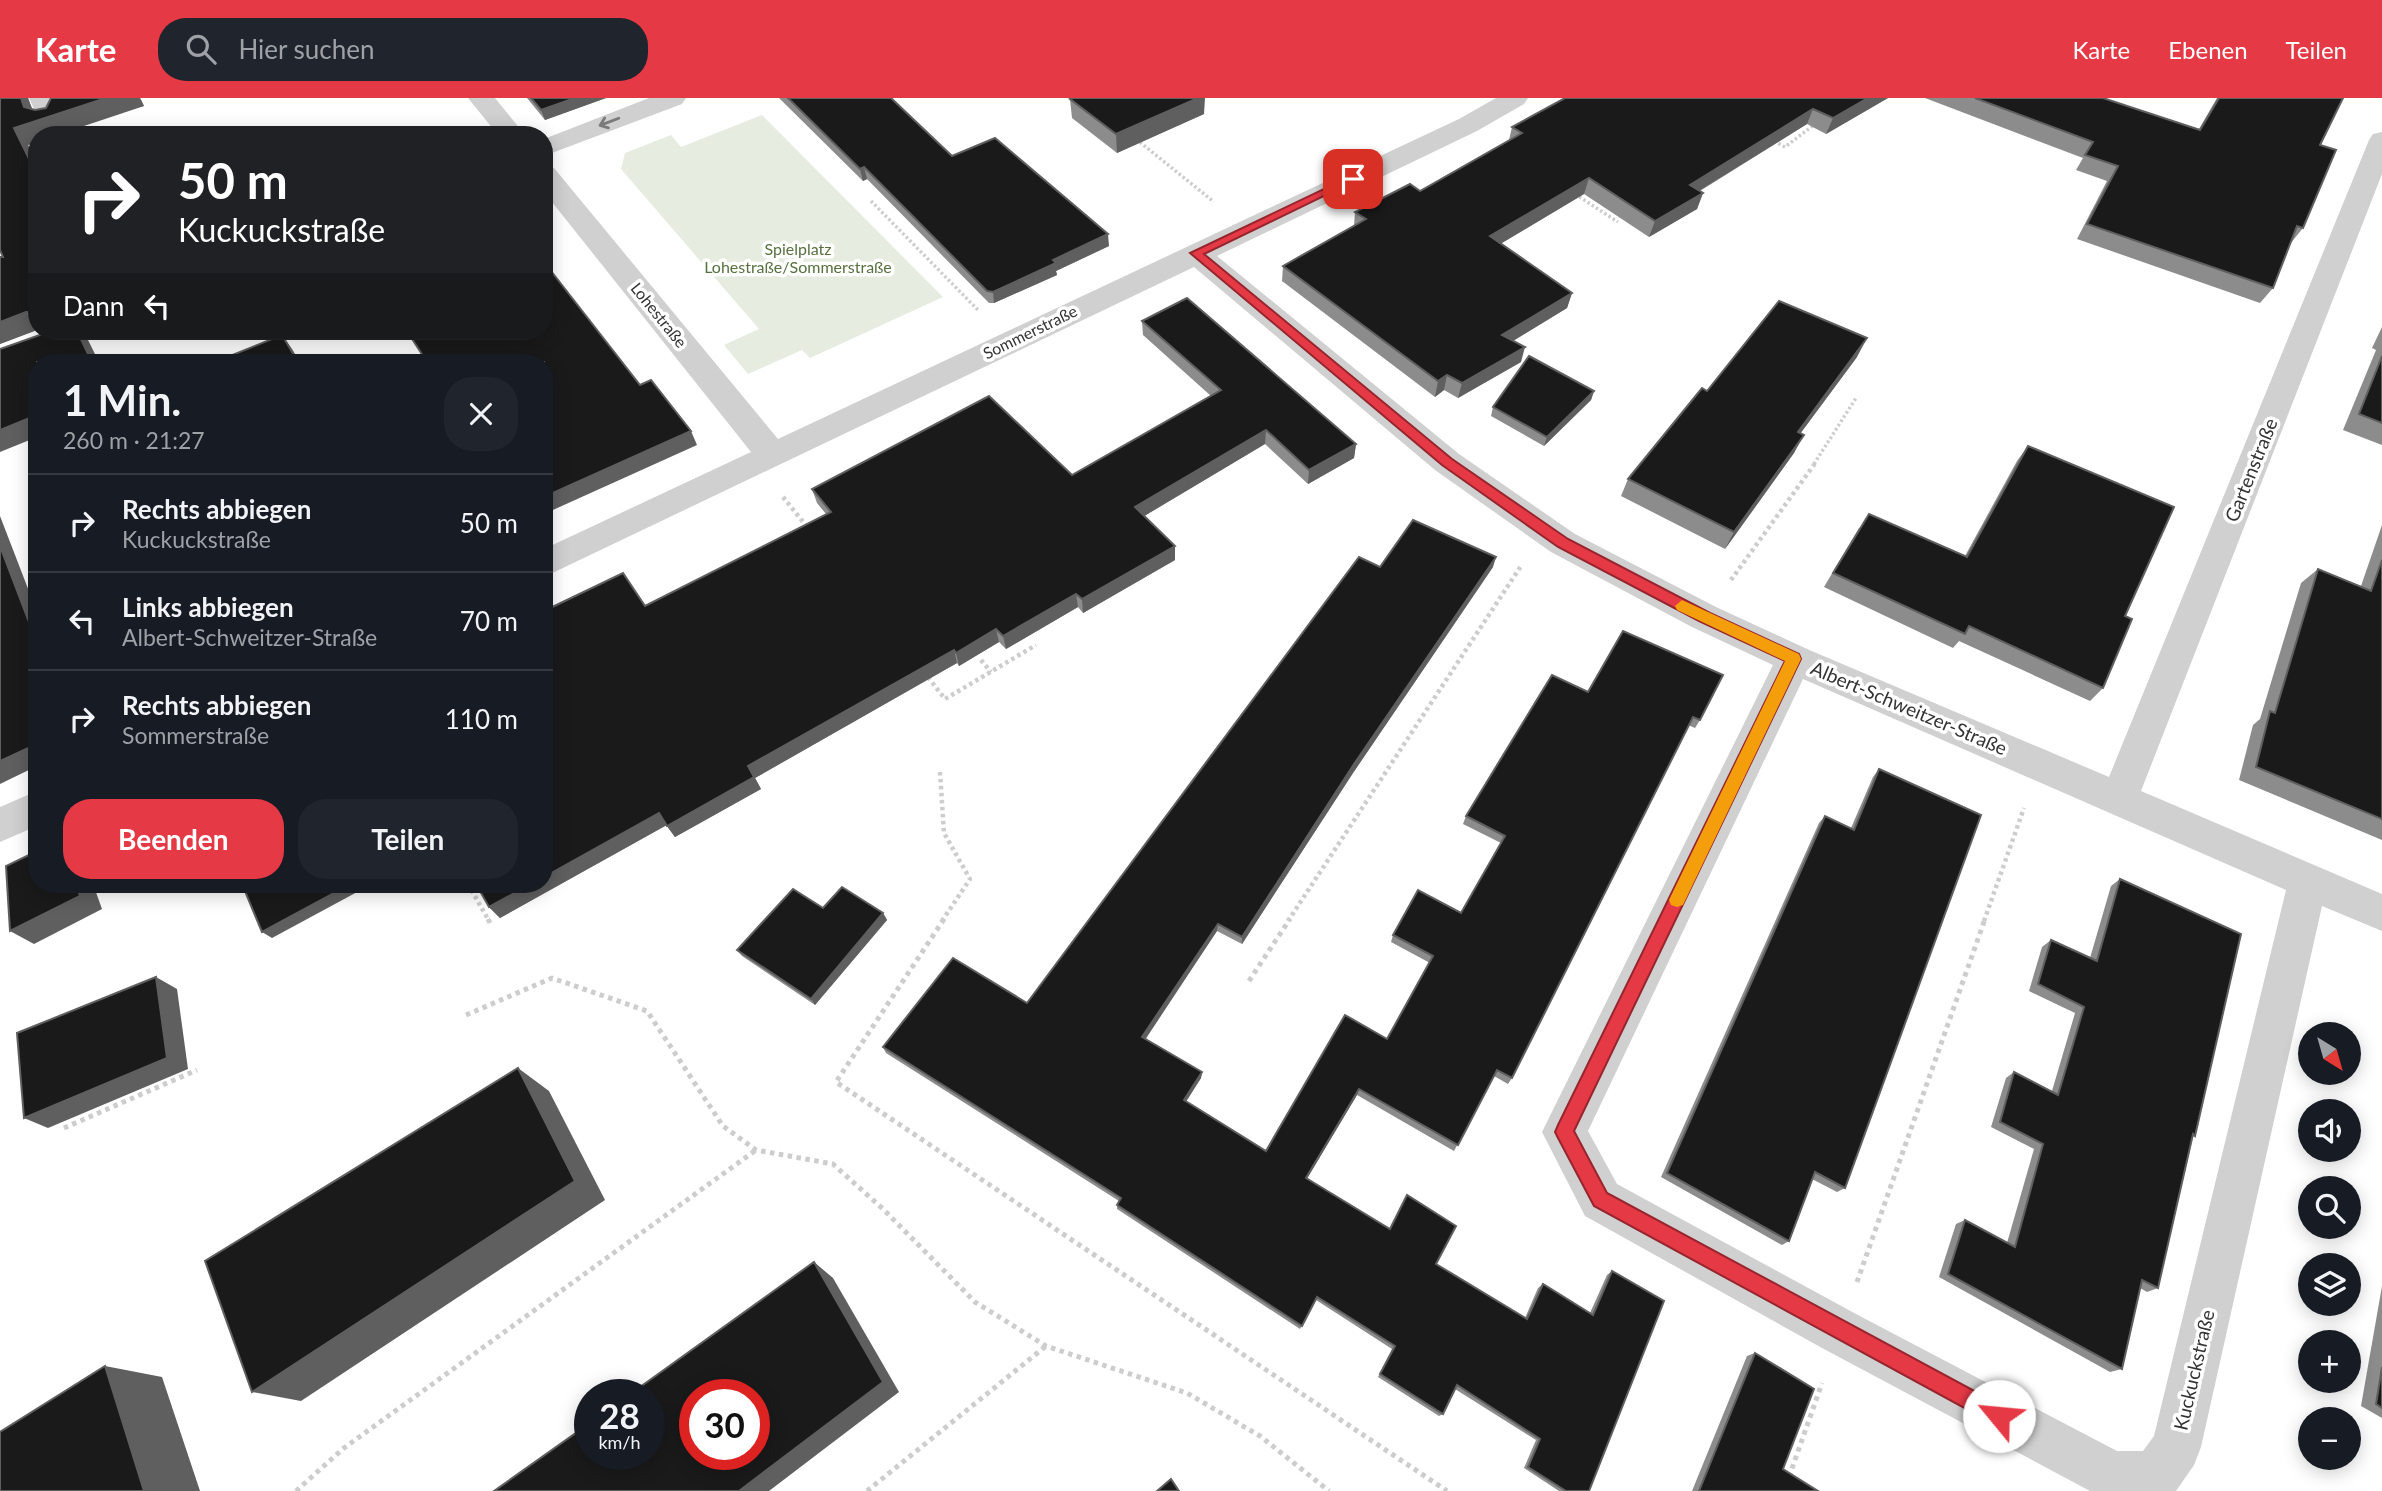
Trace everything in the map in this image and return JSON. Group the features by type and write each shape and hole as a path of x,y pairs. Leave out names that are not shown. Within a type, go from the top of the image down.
{"street":[{"path":"481,98 504,126"},
{"path":"553,145 673,98"},
{"name":"Sommerstraße","path":"553,560 1468,125 1515,98"},
{"name":"Gartenstraße","path":"2119,799 2382,140"},
{"name":"Lohestraße","path":"553,186 765,459"},
{"name":"Albert-Schweitzer-Straße","path":"1196,253 1447,462 1563,543 1704,617 1794,659 2382,913"},
{"name":"Kuckuckstraße","path":"1794,659 1564,1132 1601,1200 1839,1331 2113,1476 2156,1476 2176,1447 2308,881"},
{"path":"0,825 28,811"}],"path":[{"path":"1766,136 1785,147 1816,123"},
{"path":"1133,137 1247,228"},
{"path":"1572,192 1618,222"},
{"path":"871,201 1009,342"},
{"path":"1704,617 1823,452 1856,398"},
{"path":"765,459 815,537"},
{"path":"1249,981 1523,563"},
{"path":"921,669 945,699 1036,645"},
{"path":"981,660 991,672"},
{"path":"940,772 944,833 970,879 835,1082 1447,1491"},
{"path":"1784,1491 2026,802"},
{"path":"473,893 490,923"},
{"path":"466,1015 552,978 647,1011 723,1126 756,1150 833,1164 883,1209 975,1302 1046,1346 1187,1393 1259,1436 1329,1491"},
{"path":"64,1128 197,1070"},
{"path":"296,1491 344,1448 756,1150"},
{"path":"867,1491 1046,1346"}],"green space":[{"name":"Spielplatz Lohestraße/Sommerstraße","path":"762,115 943,297 810,358 802,350 748,374 724,345 759,329 621,169 625,153 671,135 681,147"}],"building":[{"path":"0,98 21,98 24,107 35,110 46,108 51,98 106,98 14,128 28,157 28,312 0,322 0,257 3,257 0,250"},
{"path":"531,98 575,98 541,110"},
{"path":"788,98 891,98 952,156 995,138 1108,234 1053,260 1056,263 993,292 987,291 864,167 860,169"},
{"path":"1198,98 1116,134 1070,99"},
{"path":"1565,98 1868,98 1833,118 1813,109 1690,185 1703,193 1655,221 1589,178 1490,236 1572,293 1502,335 1525,347 1462,383 1447,375 1438,381 1283,266 1366,219 1355,212 1410,184 1420,191 1522,133 1512,127"},
{"path":"1975,98 2103,98 2200,130 2219,98 2343,98 2320,145 2336,150 2303,228 2297,226 2273,288 2087,224 2118,166 2085,155 2093,142"},
{"path":"553,274 640,385 651,380 691,431 553,493 553,354 422,354 413,340 553,340"},
{"path":"1187,298 1356,444 1309,470 1266,430 1135,507 1175,546 1082,599 1076,594 1003,636 996,629 956,653 954,650 748,766 754,777 667,826 659,813 553,872 553,607 623,573 645,606 831,512 812,489 989,396 1072,475 1221,390 1142,321"},
{"path":"1779,301 1867,338 1798,432 1804,435 1734,532 1628,479 1702,388 1707,391"},
{"path":"28,339 81,340 88,354 28,354 28,419 0,430 0,349"},
{"path":"270,340 285,340 293,354 235,354"},
{"path":"1529,356 1594,391 1547,437 1493,407"},
{"path":"2382,356 2382,423 2359,414"},
{"path":"2028,446 2174,507 2125,616 2132,619 2103,688 1969,626 1965,634 1833,573 1869,514 1967,557"},
{"path":"1413,520 1496,557 1354,764 1242,937 1218,924 1142,1037 1202,1072 1184,1100 1266,1151 1345,1015 1387,1039 1433,956 1393,935 1418,890 1461,913 1505,836 1466,816 1552,675 1588,692 1623,631 1723,675 1700,720 1693,717 1512,1078 1497,1070 1458,1145 1359,1089 1306,1178 1390,1229 1407,1195 1456,1226 1436,1264 1527,1319 1543,1284 1593,1315 1612,1271 1664,1301 1589,1491 1566,1491 1528,1467 1540,1439 1457,1385 1443,1414 1380,1374 1395,1346 1317,1297 1302,1326 1117,1205 1121,1198 883,1047 953,958 1027,1003 1359,557 1380,567"},
{"path":"0,546 28,619 28,748 0,761"},
{"path":"2382,560 2382,819 2256,767 2270,711 2275,713 2318,569 2371,591"},
{"path":"1879,769 1981,815 1845,1188 1815,1172 1789,1241 1667,1173 1825,816 1854,830"},
{"path":"28,855 28,893 79,893 80,896 10,931 6,866"},
{"path":"2120,879 2241,934 2158,1288 2142,1280 2122,1369 1948,1274 1965,1220 2015,1247 2043,1144 2000,1122 2014,1072 2058,1095 2084,1007 2038,984 2051,940 2097,961"},
{"path":"842,887 883,913 811,999 737,950 793,889 823,908"},
{"path":"246,893 334,893 262,932"},
{"path":"481,893 515,893 489,907"},
{"path":"156,977 167,1058 24,1118 17,1033"},
{"path":"518,1068 575,1181 252,1392 205,1261"},
{"path":"814,1262 883,1382 770,1468 770,1379 679,1379 679,1470 767,1470 739,1491 494,1491 574,1434 574,1470 665,1470 665,1379 651,1379"},
{"path":"1755,1353 1814,1389 1783,1469 1818,1491 1699,1491"},
{"path":"105,1366 144,1491 0,1491 0,1432"},
{"path":"2382,1367 2382,1408 2376,1404"},
{"path":"1171,1479 1179,1491 1157,1491"}],"slow traffic":[{"path":"1677,900 1794,659 1682,606"}],"route":[{"path":"1353,179 1196,253 1447,462 1563,543 1704,617 1794,659 1564,1132 1601,1200 1999,1416"}]}
